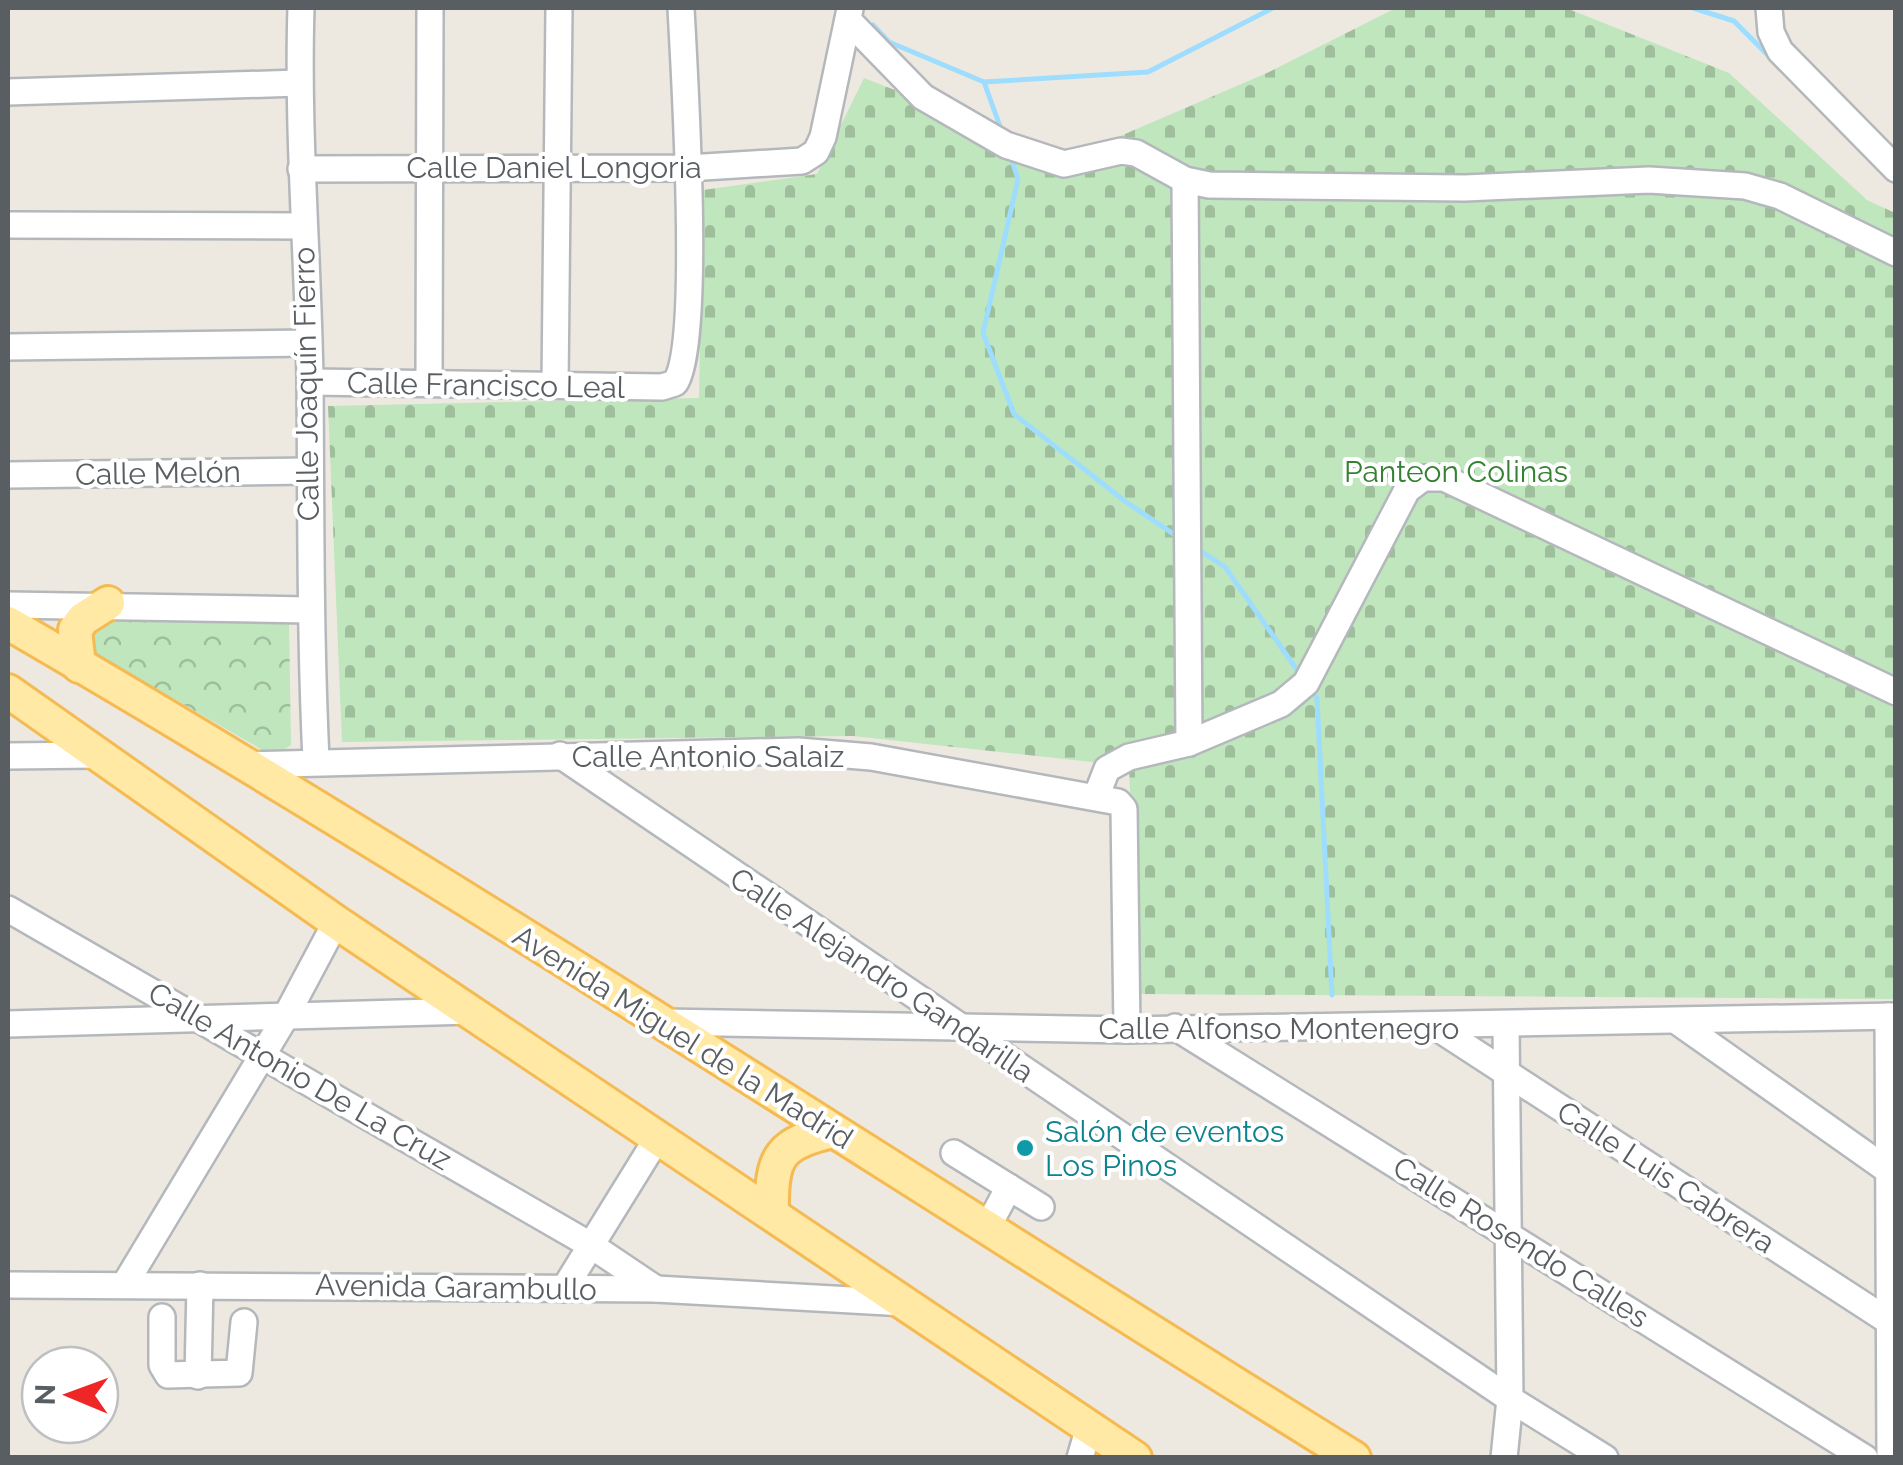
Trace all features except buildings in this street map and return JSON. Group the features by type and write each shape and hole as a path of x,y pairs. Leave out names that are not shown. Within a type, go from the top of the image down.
{"main road":[{"path":"79,666 75,630 108,603"},
{"name":"Avenida Miguel de la Madrid","path":"8,623 663,1022 986,1230 1354,1458"},
{"path":"8,691 336,922 772,1210 905,1303 1084,1442 1135,1458"},
{"path":"772,1210 773,1172 785,1149 802,1138 833,1131"}],"street":[{"name":"Calle Joaquín Fierro","path":"301,8 301,169 310,382 309,610 316,760"},
{"path":"429,383 430,8"},
{"path":"555,385 559,8"},
{"path":"681,8 688,168"},
{"path":"1769,8 1771,32 1780,51 1895,168"},
{"path":"849,14 923,96 1006,145 1064,164 1120,151 1136,153 1185,180 1260,186 1464,188 1649,180 1745,186 1780,196 1896,253"},
{"name":"Calle Daniel Longoria","path":"301,169 688,168 806,159 822,137 849,14"},
{"path":"8,92 299,82"},
{"name":"Calle Francisco Leal","path":"310,382 662,387 680,376 684,344 688,168"},
{"path":"1185,180 1189,743"},
{"path":"8,225 303,226"},
{"name":"Calle Francisco Leal","path":"8,347 308,343"},
{"name":"Calle Melón","path":"8,475 309,471"},
{"path":"1127,1030 1124,809 1118,802 1096,797 1107,769 1129,757 1189,743 1281,704 1306,682 1407,490 1423,478 1444,478 1546,522 1896,692"},
{"path":"8,605 108,603 309,610"},
{"name":"Calle Antonio Salaiz","path":"243,766 316,760 836,753 1096,797"},
{"path":"8,756 96,754"},
{"name":"Calle Alejandro Gandarilla","path":"560,755 960,1029 1510,1399 1605,1458"},
{"name":"Calle Antonio De La Cruz","path":"8,909 592,1246 656,1290"},
{"path":"125,1284 286,1016 336,922"},
{"path":"8,1024 471,1011"},
{"path":"1890,1458 1892,1016"},
{"name":"Calle Alfonso Montenegro","path":"663,1022 1127,1030 1892,1016"},
{"path":"1678,1022 1894,1175"},
{"name":"Calle Luis Cabrera","path":"1436,1026 1893,1325"},
{"path":"1504,1458 1510,1399 1506,1026"},
{"name":"Calle Rosendo Calles","path":"1175,1028 1865,1458"},
{"path":"564,1288 658,1138"},
{"path":"954,1153 1041,1207"},
{"path":"986,1230 1010,1187"},
{"path":"198,1376 200,1284"},
{"name":"Avenida Garambullo","path":"8,1285 564,1288 905,1303"},
{"path":"162,1316 164,1371 198,1376 239,1373 244,1322"}],"green space":[{"name":"Panteon Colinas","path":"1396,8 1566,8 1729,73 1867,200 1895,213 1895,999 1138,994 1129,766 853,736 342,742 328,406 699,398 703,190 817,174 864,78 1069,158 1267,73"},
{"path":"95,619 289,622 291,745 279,753 264,751 93,652 84,631"}],"waterway":[{"path":"873,25 889,42 984,82 1148,72 1273,8"},
{"path":"1693,8 1734,21 1871,159"},
{"path":"984,82 1002,132"},
{"path":"1011,157 1018,179 983,333 1014,414 1126,502 1178,537"},
{"path":"1196,548 1225,567 1302,677"},
{"path":"1311,690 1317,698 1332,995"}],"place":[{"name":"Salón de eventos Los Pinos","path":"1025,1148"}]}
